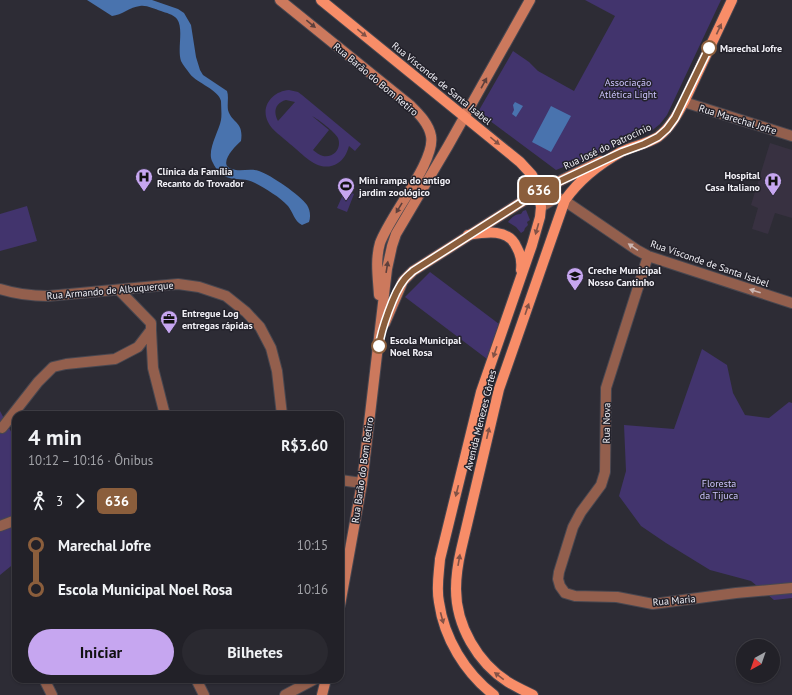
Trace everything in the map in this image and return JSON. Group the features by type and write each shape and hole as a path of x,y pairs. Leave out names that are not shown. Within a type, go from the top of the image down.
{"main road":[{"name":"Rua Barão do Bom Retiro","path":"280,0 411,106 422,117 431,135 431,149 426,162 388,225 379,249 380,334"},
{"name":"Rua Visconde de Santa Isabel","path":"321,0 465,116 526,168 537,184 539,191"},
{"name":"Rua Barão do Bom Retiro","path":"344,583 362,483 387,269 392,246 402,224 530,0"},
{"name":"Rua José do Patrocínio","path":"380,334 395,296 403,281 413,271 539,191 622,152 644,144 658,137 667,129 684,102 732,0"},
{"name":"Avenida Menezes Côrtes","path":"533,695 509,683 495,672 481,659 470,642 458,612 456,574 499,389 566,200 573,189 591,172 622,152"},
{"name":"Avenida Menezes Côrtes","path":"494,695 476,679 461,660 449,639 438,602 440,559 481,392 532,245 541,207 539,191"},
{"path":"468,235 494,232 503,234 510,238 516,245 520,254 522,268 519,282"},
{"path":"322,695 325,683"}],"street":[{"name":"Rua Marechal Jofre","path":"684,102 792,136"},
{"path":"541,207 557,198 566,200"},
{"name":"Rua Visconde de Santa Isabel","path":"566,200 637,250 648,256 792,303"},
{"name":"Rua Nova","path":"560,586 558,579 559,572 573,527 581,512 602,485 605,472 606,388 648,256"},
{"name":"Rua Armando de Albuquerque","path":"0,289 23,295 48,296 178,284 199,287 226,296 246,312 260,327 271,348 277,370 282,411"},
{"path":"119,290 151,324 153,368 163,411"},
{"path":"15,411 38,382 53,367 66,364 115,359 138,347 151,330"},
{"path":"2,428 12,415"},
{"path":"344,481 362,483"},
{"path":"0,526 12,522"},
{"name":"Rua Maria","path":"560,586 565,593 575,596 616,597 653,604 736,593 792,588"},
{"path":"46,683 52,695"},
{"path":"198,683 204,695"},
{"path":"285,695 308,683"}],"shaded area":[{"name":"Hospital Casa Italiano","path":"770,143 792,150 792,218 775,213 768,234 752,229 758,208 751,205"}],"green space":[{"name":"Associação Atlética Light","path":"585,0 721,0 667,115 660,124 650,132 556,170 478,112 513,51 529,62 538,71 574,91 615,16"},
{"path":"289,90 298,92 361,144 355,151 349,146 342,160 331,166 318,165 306,158 275,131 268,122 266,116 267,105 273,96","holes":["286,100 295,102 278,121 276,118 276,108 279,103","312,116 334,132 338,138 339,145 334,154 323,156 313,150 329,130"]},
{"name":"Mini rampa do antigo jardim zoológico","path":"345,190 354,194 347,212 337,208"},
{"path":"27,206 37,241 0,251 0,214"},
{"path":"526,210 530,220 527,222 528,225 524,231 521,233 516,227 508,222 514,216 521,214"},
{"path":"430,272 499,324 487,359 405,297"},
{"name":"Floresta da Tijuca","path":"702,349 727,365 733,393 745,415 769,418 789,402 792,403 792,598 774,600 751,581 710,570 641,526 619,496 626,471 624,425 674,429"},
{"path":"0,411 12,434 12,565 0,575"}],"water":[{"path":"87,0 152,0 178,9 184,13 191,25 196,57 200,70 203,75 227,91 228,110 241,130 241,141 229,155 226,164 228,167 235,170 259,171 285,186 307,205 310,213 309,222 302,225 299,223 295,219 290,208 285,203 264,188 243,179 226,177 217,169 212,161 211,152 221,120 221,101 216,93 193,77 182,63 180,56 180,28 175,17 150,7 143,6 112,16"},
{"path":"515,102 523,106 516,117 512,114 514,110 513,105"},
{"path":"551,106 571,116 551,152 532,142"}],"bus line":[{"name":"636","path":"379,346 380,334 398,291 403,281 413,271 539,191 622,152 658,137 667,129 675,118 709,48"}],"place":[{"name":"Marechal Jofre","path":"709,48"},
{"name":"Clínica da Família Recanto do Trovador","path":"144,192"},
{"name":"Hospital Casa Italiano","path":"773,196"},
{"name":"Mini rampa do antigo jardim zoológico","path":"346,201"},
{"name":"Creche Municipal Nosso Cantinho","path":"575,291"},
{"name":"Entregue Log entregas rápidas","path":"169,334"},
{"name":"Escola Municipal Noel Rosa","path":"379,346"}]}
